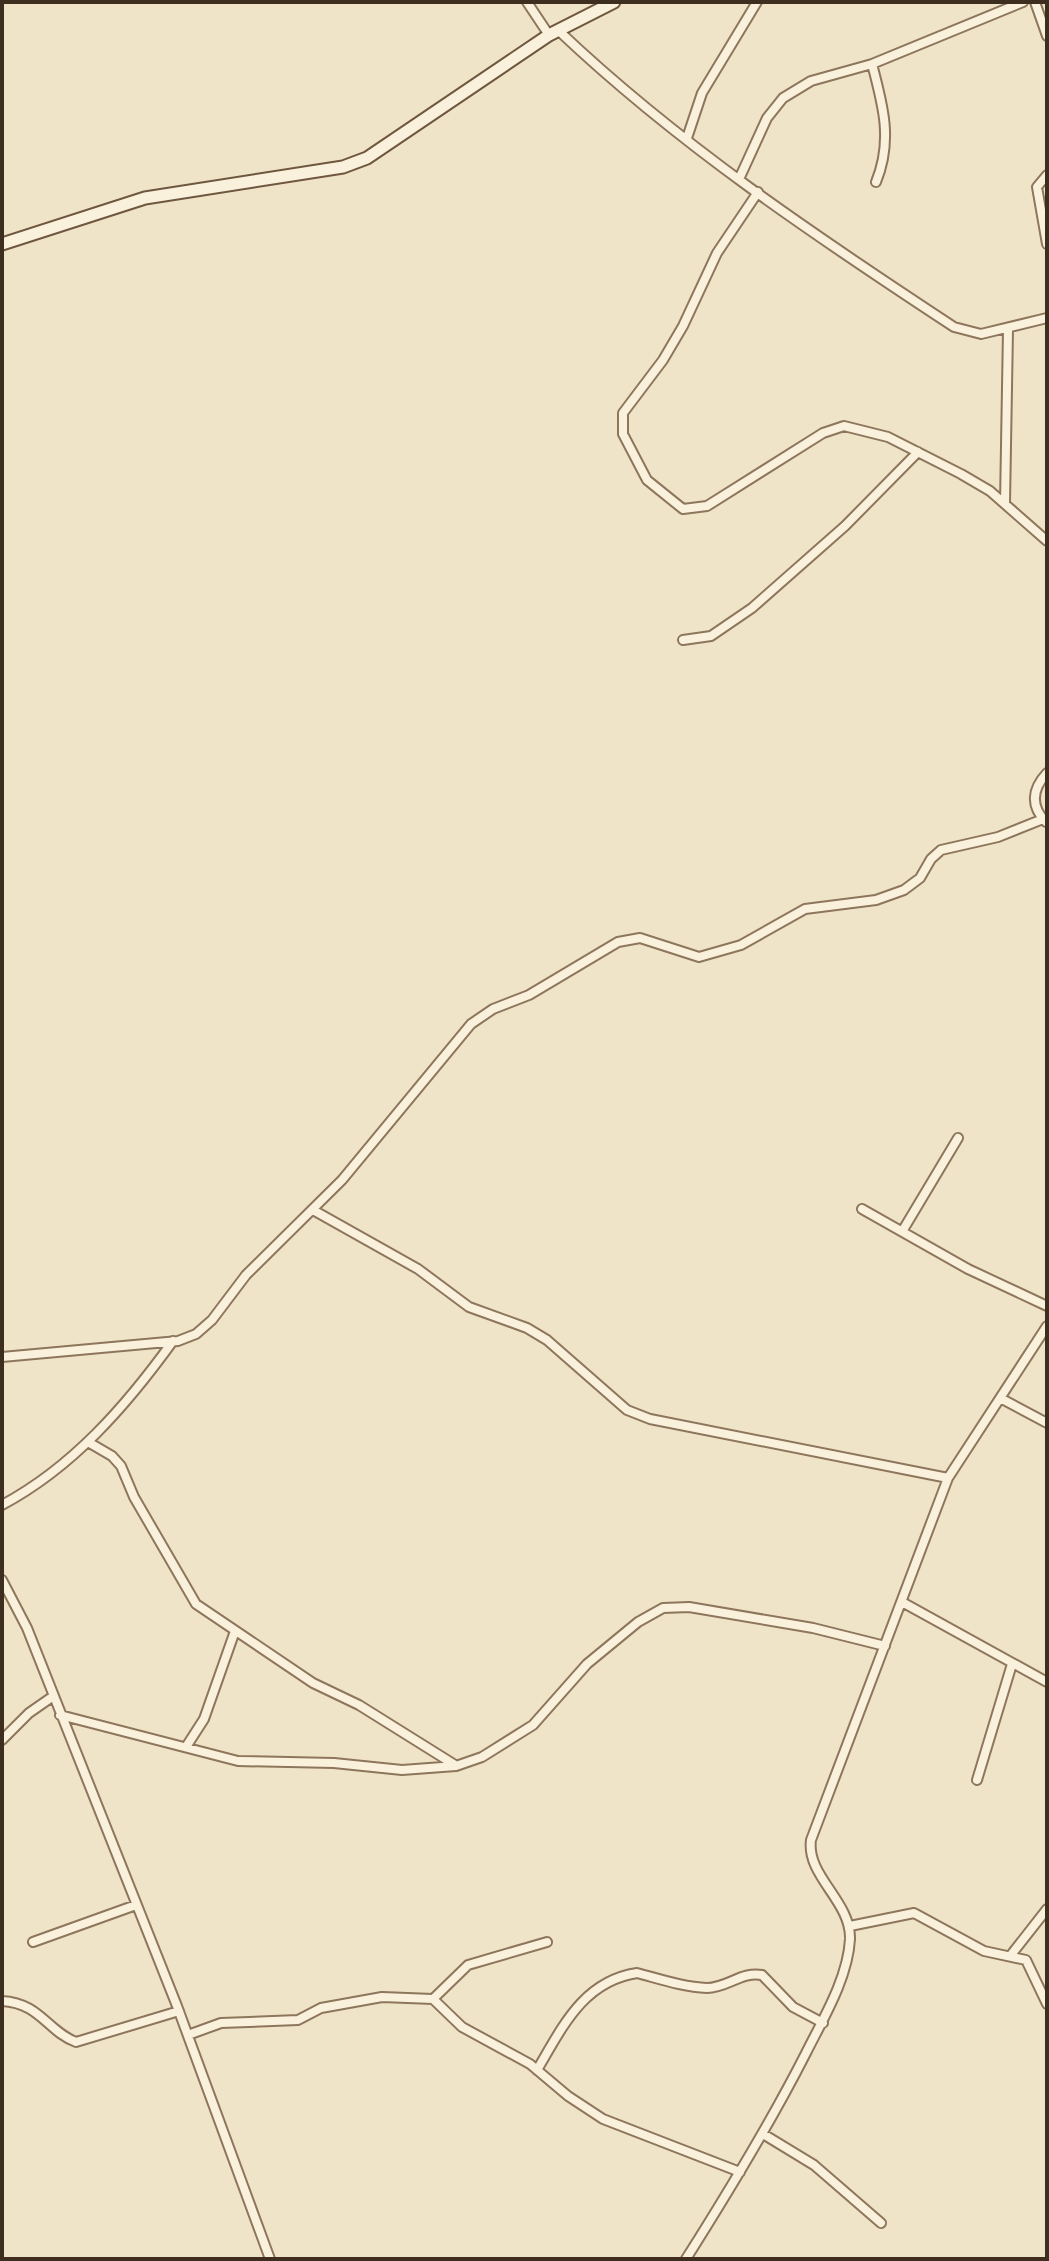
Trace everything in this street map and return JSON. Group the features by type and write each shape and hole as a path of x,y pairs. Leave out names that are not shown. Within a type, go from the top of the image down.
{"main road":[{"path":"2,244 145,198 343,167 394,143 554,33 614,2"}],"street":[{"path":"527,2 554,33 807,230 954,327 981,334 1008,330 1047,318"},
{"path":"687,138 702,93 757,2"},
{"path":"740,177 767,118 783,98 832,73 872,64 1023,2"},
{"path":"1035,2 1047,36"},
{"path":"872,64 887,124 883,166 876,182"},
{"path":"1047,175 1037,187 1047,244"},
{"path":"758,192 717,253 683,326 663,360 623,413 623,434 647,480 667,500 683,509 707,506 832,428 862,429 918,452 990,491 1047,541"},
{"path":"1005,503 1008,330"},
{"path":"683,640 711,636 752,608 854,517 918,452"},
{"path":"2,1357 173,1341 196,1334 212,1320 246,1275 313,1210 368,1150 426,1075 471,1024 493,1009 529,995 603,949 640,938 699,957 741,945 805,909 876,900 904,890 920,878 931,859 941,850 998,837 1045,821 1034,798 1035,789 1047,773"},
{"path":"903,1230 958,1138"},
{"path":"862,1209 968,1269 1047,1306"},
{"path":"313,1210 418,1269 469,1307 527,1328 547,1340 627,1410 650,1419 883,1462 948,1478"},
{"path":"686,2259 763,2134 823,2023 846,1961 850,1926 843,1907 809,1850 817,1820 948,1478 1047,1326"},
{"path":"2,1505 42,1481 88,1442 128,1400 173,1341"},
{"path":"1002,1399 1047,1423"},
{"path":"88,1442 112,1456 121,1466 134,1497 173,1559 196,1604 313,1683 359,1705 456,1766"},
{"path":"2,1580 27,1628 179,2011 270,2259"},
{"path":"902,1602 1047,1682"},
{"path":"60,1715 238,1761 334,1763 402,1770 456,1766 482,1757 533,1725 587,1664 638,1622 663,1608 689,1607 799,1626 885,1646"},
{"path":"186,1747 204,1719 235,1631"},
{"path":"977,1780 1012,1664"},
{"path":"2,1740 29,1713 52,1697"},
{"path":"33,1942 136,1905"},
{"path":"1011,1955 1047,1909"},
{"path":"850,1926 914,1913 984,1951 1026,1960 1047,2004"},
{"path":"433,1999 468,1965 547,1942"},
{"path":"537,2070 582,1999 627,1975 637,1973 708,1988 727,1985 746,1974 762,1975 793,2007 823,2023"},
{"path":"188,2035 221,2023 298,2020 321,2008 382,1997 433,1999 462,2027 537,2070 603,2119 740,2172"},
{"path":"2,2001 32,2009 76,2042 179,2011"},
{"path":"763,2134 814,2165 881,2223"}]}
